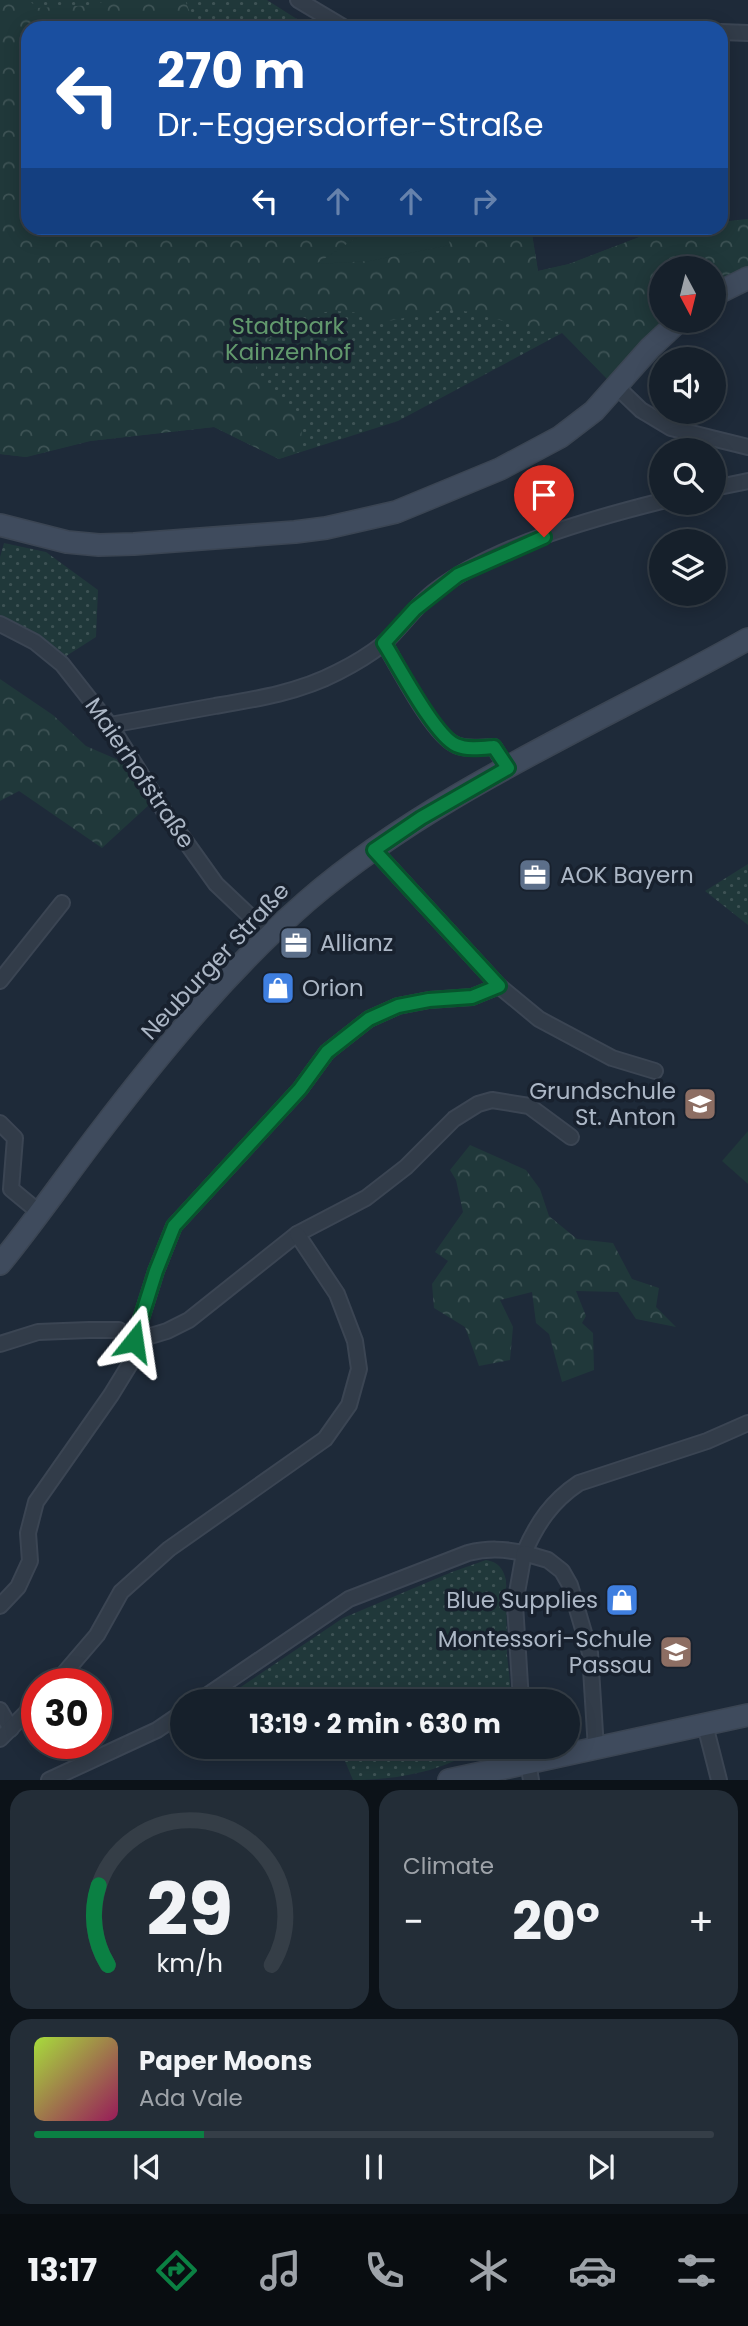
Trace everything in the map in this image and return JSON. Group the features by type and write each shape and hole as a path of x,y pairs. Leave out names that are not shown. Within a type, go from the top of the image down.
{"street":[{"path":"298,0 333,21"},
{"path":"728,32 748,33"},
{"path":"726,289 748,278"},
{"path":"0,525 67,541 99,545 295,532 358,522 396,512 500,469 561,437 581,422 617,387 666,333"},
{"path":"617,387 641,410 671,428 748,447"},
{"path":"726,486 748,481"},
{"path":"110,725 247,701 298,689 339,672 384,643 415,609 458,575 538,539 649,504"},
{"name":"Maierhofstraße","path":"0,624 35,642 62,664 110,725 166,814 216,884 270,935"},
{"name":"Neuburger Straße","path":"0,1264 102,1128 183,1028 270,935 308,900 421,818 748,639"},
{"path":"384,643 432,722 446,740 465,748 494,747 508,768"},
{"path":"374,850 499,986 539,1019 612,1058 654,1071"},
{"path":"0,981 62,903"},
{"path":"0,1606 18,1587 30,1561 28,1533 36,1502 130,1364 134,1341 156,1271 174,1226 300,1089 327,1052 369,1019 398,1006 429,1000 472,997 499,986"},
{"path":"134,1341 167,1331 189,1320 297,1234 366,1198 406,1167 454,1119 478,1104 492,1101 530,1106 571,1137"},
{"path":"0,1123 15,1138 11,1189 40,1213"},
{"path":"69,1668 97,1635 121,1592 169,1549 325,1439 349,1405 359,1369 355,1340 337,1294 297,1234"},
{"path":"0,1343 38,1332 89,1330 119,1331 134,1341"},
{"path":"520,1689 515,1604 524,1553 535,1528 547,1511 561,1495 579,1483 707,1441 748,1423"},
{"path":"217,1689 349,1600 468,1553 495,1549 524,1553 548,1560 562,1571 570,1585 590,1653 596,1749"},
{"path":"0,1710 5,1734"},
{"path":"449,1780 748,1716"},
{"path":"5,1734 21,1718"},
{"path":"49,1780 157,1730 170,1721"},
{"path":"705,1725 719,1780"}],"green space":[{"name":"Stadtpark Kainzenhof","path":"0,0 267,0 300,21 21,21 21,235 532,235 538,271 569,264 645,235 728,235 728,221 748,219 722,256 649,256 649,333 653,333 615,387 562,333 398,421 279,459 214,427 90,441 26,457 0,454"},
{"name":"Stadtpark Kainzenhof","path":"0,0 29,0 37,8 96,5 106,0 185,0 193,21 21,21 21,235 361,235 318,263 449,246 447,235 532,235 538,271 569,264 645,235 728,235 728,221 748,219 748,279 726,289 726,256 649,256 649,333 668,333 654,347 649,347 649,352 615,387 562,332 528,330 489,316 461,311 444,310 377,321 352,312 335,311 303,317 289,323 267,343 259,357 255,374 287,402 298,416 302,430 299,452 279,459 214,427 90,441 26,457 0,454"},
{"path":"361,235 447,235 450,245 370,261 316,264"},
{"path":"4,543 46,552 98,590 96,637 63,658 22,627 0,617 0,557"},
{"path":"0,679 53,715 86,746 123,762 150,804 102,848 19,791 0,801"},
{"path":"748,864 748,925 705,891"},
{"path":"748,1131 748,1184 722,1161"},
{"path":"470,1145 526,1170 540,1189 549,1216 577,1239 613,1243 632,1279 659,1288 656,1307 676,1327 636,1319 618,1292 576,1291 586,1316 582,1323 593,1333 594,1370 562,1382 549,1334 536,1323 532,1292 500,1300 513,1327 510,1360 479,1366 465,1327 434,1308 432,1284 448,1261 435,1252 463,1212 456,1180 450,1170"},
{"path":"486,1560 494,1562 503,1572 506,1580 507,1655 511,1689 238,1689 343,1618"},
{"path":"344,1759 459,1759 408,1775 353,1780"}],"place":[{"name":"AOK Bayern","path":"535,875"},
{"name":"Allianz","path":"296,943"},
{"name":"Orion","path":"278,988"},
{"name":"Grundschule St. Anton","path":"700,1104"},
{"name":"Blue Supplies","path":"622,1600"},
{"name":"Montessori-Schule Passau","path":"676,1652"}],"route":[{"path":"134,1341 156,1271 174,1226 300,1089 327,1052 369,1019 398,1006 429,1000 472,997 499,986 374,850 465,791 508,768 494,747 465,748 446,740 432,722 384,643 434,591 458,575 544,537"}]}
